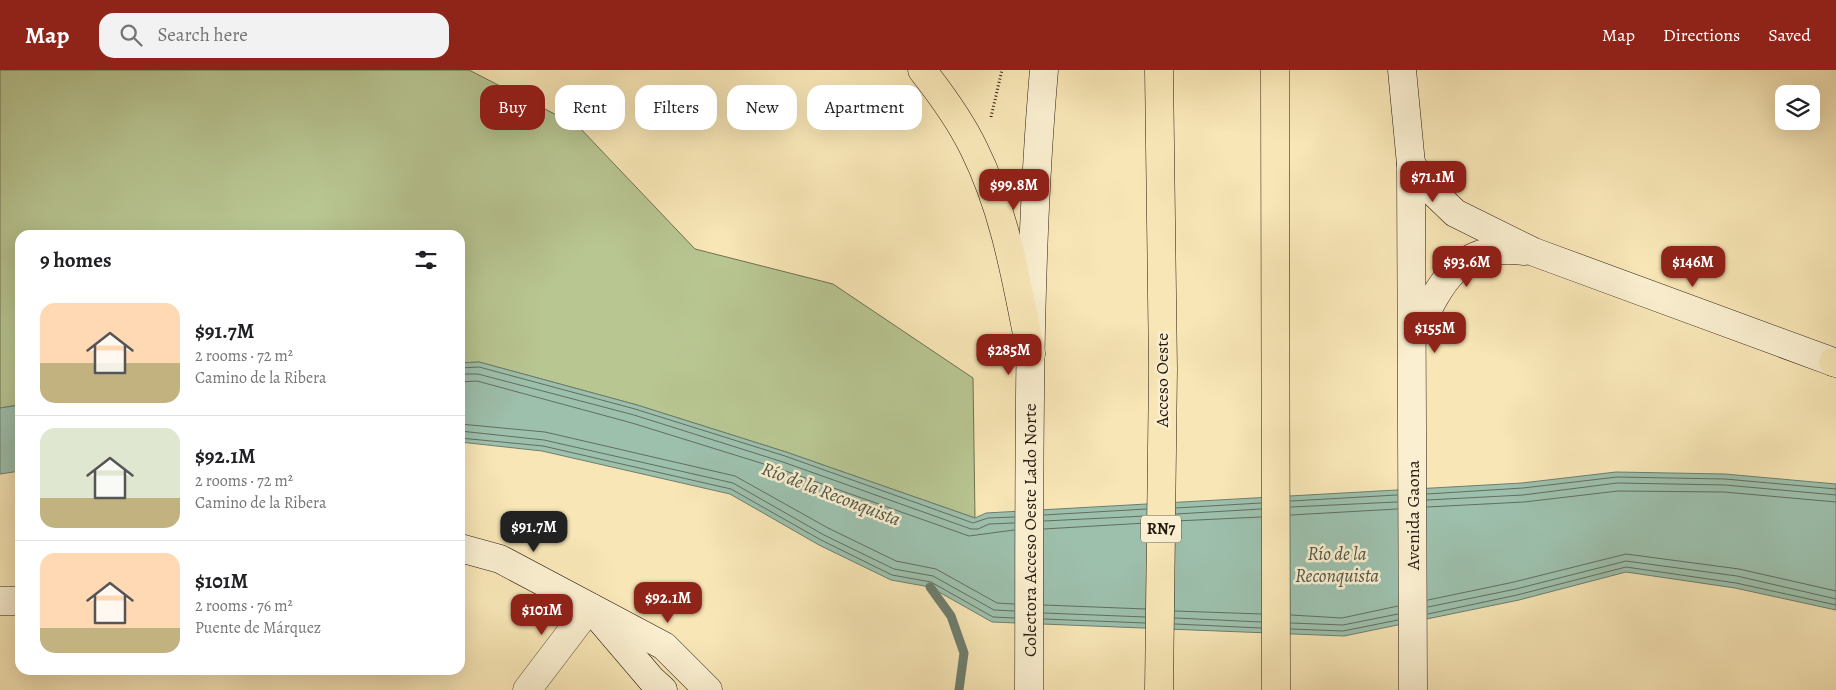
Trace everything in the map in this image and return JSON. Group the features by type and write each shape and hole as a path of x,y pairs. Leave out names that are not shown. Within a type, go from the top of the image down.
{"highway":[{"path":"922,70 974,148 985,173 1012,256 1031,354"},
{"name":"Acceso Oeste","path":"1159,70 1163,369 1159,690"},
{"path":"1275,70 1277,367 1276,690"}],"street":[{"name":"Colectora Acceso Oeste Lado Norte","path":"1029,690 1031,354 1038,134 1044,70"},
{"name":"Avenida Gaona","path":"1402,70 1411,164 1414,369 1413,690"},
{"path":"1411,164 1428,187 1455,213 1534,252 1835,362"},
{"path":"1413,339 1430,304 1450,275 1462,262 1480,253 1504,248 1534,252"},
{"path":"465,549 500,559 664,646 708,690"},
{"path":"0,601 15,601"},
{"path":"527,690 590,607"},
{"path":"590,607 662,690"}],"green space":[{"path":"0,70 469,70 498,85 480,85 480,130 545,130 545,109 555,114 555,130 582,130 695,249 833,284 973,378 975,518 786,452 637,405 479,362 465,363 465,230 15,230 15,406 0,408"}],"water":[{"name":"Río de la Reconquista","path":"479,362 637,405 786,452 975,518 986,513 1522,483 1616,472 1725,474 1836,484 1836,610 1735,588 1626,572 1519,600 1344,636 992,622 930,587 891,580 819,545 730,494 542,451 465,443 465,363"},
{"path":"15,406 15,472 0,474 0,408"}],"waterway":[{"path":"930,587 951,616 964,653 959,690"}]}
